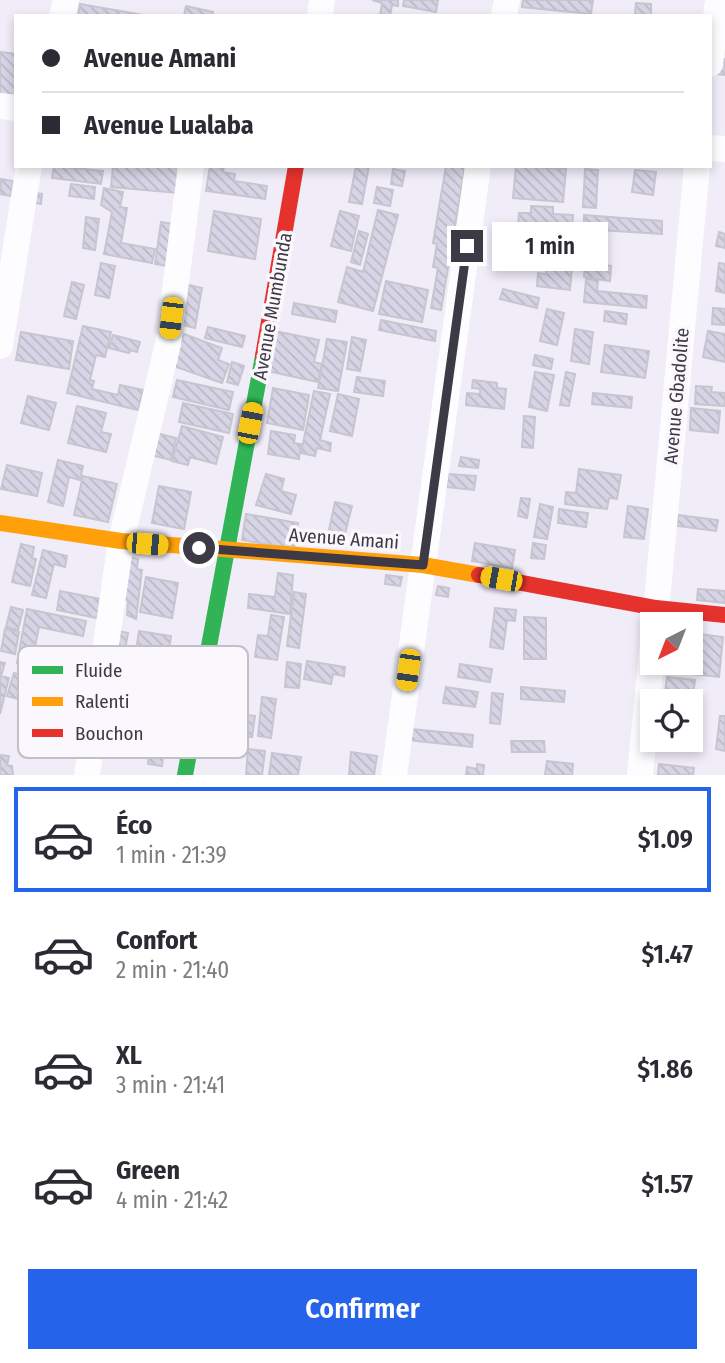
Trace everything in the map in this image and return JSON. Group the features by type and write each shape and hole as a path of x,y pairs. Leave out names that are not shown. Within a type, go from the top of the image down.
{"street":[{"path":"712,48 718,0"},
{"path":"0,346 29,168"},
{"path":"106,646 121,541 168,344 191,168"},
{"name":"Avenue Mumbunda","path":"208,646 271,321 296,168"},
{"path":"394,775 478,168"},
{"name":"Avenue Gbadolite","path":"655,612 697,168"},
{"name":"Avenue Amani","path":"0,523 121,541 423,565 640,613"},
{"name":"Avenue Amani","path":"704,615 725,615"},
{"path":"640,775 650,676"}],"building":[{"path":"372,0 398,0 398,6 392,5 390,14 380,14 382,3"},
{"path":"404,0 438,0 436,12 403,6"},
{"path":"523,0 593,0 591,14 522,7"},
{"path":"636,3 651,4 651,14 635,14"},
{"path":"80,4 138,14 78,14"},
{"path":"186,6 213,12 212,14 184,14"},
{"path":"0,52 14,54 14,98 0,95"},
{"path":"718,59 725,59 725,75 717,74"},
{"path":"54,168 103,171 101,184 52,178"},
{"path":"113,168 180,168 178,193 111,187"},
{"path":"210,168 224,168 223,172 235,174 234,181 267,186 265,199 206,191"},
{"path":"356,168 369,168 362,204 349,202"},
{"path":"446,168 465,168 441,310 431,308 438,268 433,267 437,244 433,243"},
{"path":"516,168 566,169 563,202 513,198"},
{"path":"393,169 405,171 402,186 391,184"},
{"path":"585,169 598,170 596,208 583,207"},
{"path":"635,170 656,172 653,195 632,192"},
{"path":"1,179 13,181 11,196 0,194"},
{"path":"71,184 95,187 94,199 69,196"},
{"path":"377,187 393,190 390,206 374,203"},
{"path":"104,188 123,192 120,207 127,208 121,243 155,249 152,263 104,254 112,212 101,205"},
{"path":"33,193 42,194 41,204 32,202"},
{"path":"531,206 553,207 553,214 573,215 572,227 518,225 519,213 531,213"},
{"path":"378,210 398,215 373,311 338,302 347,267 363,272"},
{"path":"214,211 261,219 255,259 208,251"},
{"path":"340,211 359,216 351,251 331,246"},
{"path":"584,215 662,221 662,234 584,229"},
{"path":"86,217 99,219 95,250 83,248"},
{"path":"161,222 175,224 168,266 155,264"},
{"path":"502,230 551,232 551,245 501,242"},
{"path":"359,231 368,234 360,265 351,262"},
{"path":"719,232 725,234 725,248 716,246"},
{"path":"555,242 574,244 570,290 537,286 538,273 546,274 548,250 554,251"},
{"path":"101,263 115,266 109,298 95,295"},
{"path":"585,263 611,266 610,281 584,277"},
{"path":"719,263 725,264 725,293 716,291"},
{"path":"586,279 598,280 597,291 647,296 646,308 584,302"},
{"path":"386,281 428,290 422,322 379,314"},
{"path":"72,282 84,285 76,319 64,316"},
{"path":"189,285 202,288 195,328 182,325"},
{"path":"503,289 539,298 537,308 500,299"},
{"path":"294,303 337,311 335,322 292,314"},
{"path":"713,308 725,309 725,325 712,324"},
{"path":"547,309 564,313 557,345 540,341"},
{"path":"605,311 627,314 626,324 604,321"},
{"path":"381,320 436,331 435,341 379,330"},
{"path":"83,326 111,332 105,357 96,355 90,380 94,381 92,389 118,395 120,385 143,390 138,410 67,393"},
{"path":"208,327 245,336 242,347 205,338"},
{"path":"575,329 593,332 589,364 571,361"},
{"path":"275,331 319,340 314,362 322,364 318,382 267,371"},
{"path":"708,331 725,334 725,362 703,357"},
{"path":"21,332 73,341 69,369 16,360"},
{"path":"184,334 222,348 218,360 229,364 222,383 173,366"},
{"path":"113,335 140,342 137,352 130,350 129,353 109,348"},
{"path":"352,337 366,340 360,371 347,369"},
{"path":"327,339 347,342 338,391 318,388"},
{"path":"605,345 649,351 645,378 601,372"},
{"path":"535,355 553,359 551,369 533,365"},
{"path":"232,362 244,366 238,385 227,382"},
{"path":"535,372 554,375 547,411 529,407"},
{"path":"566,372 575,374 569,406 560,405"},
{"path":"357,377 385,381 383,396 354,392"},
{"path":"177,380 233,392 229,410 173,397"},
{"path":"473,380 497,383 497,388 506,389 504,409 466,405 467,393 480,394 480,389 472,388"},
{"path":"696,386 712,387 711,392 725,393 725,406 695,404"},
{"path":"273,388 309,395 303,430 267,423"},
{"path":"314,391 330,394 320,440 331,443 330,451 317,448 315,456 301,453"},
{"path":"593,393 632,397 631,408 592,404"},
{"path":"338,394 359,399 352,436 330,431"},
{"path":"28,396 56,403 49,430 21,423"},
{"path":"183,403 233,414 229,433 179,422"},
{"path":"77,406 106,413 101,432 111,434 106,452 68,443"},
{"path":"691,408 720,411 718,433 690,430"},
{"path":"524,416 535,417 533,448 522,447"},
{"path":"182,426 223,437 216,464 190,457 188,465 172,461"},
{"path":"271,431 295,435 294,443 301,444 299,459 268,454"},
{"path":"156,433 176,438 171,460 151,455"},
{"path":"461,457 479,460 478,468 459,466"},
{"path":"58,460 83,466 80,480 69,477 63,506 48,502"},
{"path":"7,465 42,473 37,496 1,489"},
{"path":"579,469 621,475 617,499 609,498 607,509 565,504 566,492 576,493"},
{"path":"266,474 284,479 281,491 296,495 291,514 256,505"},
{"path":"448,474 476,476 474,490 447,487"},
{"path":"83,476 117,484 108,522 74,515"},
{"path":"159,486 191,492 184,529 152,523"},
{"path":"521,498 530,499 527,518 518,516"},
{"path":"335,502 352,506 345,534 329,530"},
{"path":"540,504 553,507 547,539 534,537"},
{"path":"628,506 648,509 644,539 624,537"},
{"path":"559,509 588,513 586,527 558,523"},
{"path":"246,514 298,523 294,549 242,540"},
{"path":"678,515 718,520 716,531 677,526"},
{"path":"475,543 515,550 512,568 472,561"},
{"path":"533,543 546,545 544,559 531,558"},
{"path":"21,544 34,547 32,558 36,559 30,586 12,582"},
{"path":"43,550 67,556 65,567 54,564 46,598 32,595"},
{"path":"129,557 138,559 137,569 142,570 136,619 127,615 128,601 124,599"},
{"path":"278,573 293,575 290,614 248,608 249,594 275,597"},
{"path":"386,575 402,577 400,586 385,584"},
{"path":"146,577 178,583 172,618 140,612"},
{"path":"438,586 449,588 448,597 436,595"},
{"path":"698,589 725,591 725,603 697,600"},
{"path":"60,591 101,599 97,618 57,610"},
{"path":"294,592 306,594 299,648 287,646"},
{"path":"11,607 23,610 18,630 6,627"},
{"path":"495,608 516,610 515,621 507,620 503,649 490,647"},
{"path":"27,609 86,621 83,636 39,627 35,646 20,646"},
{"path":"271,615 284,617 277,660 255,657 258,635 268,636"},
{"path":"524,617 546,618 546,659 524,659"},
{"path":"5,629 19,632 15,654 1,651"},
{"path":"113,630 128,633 126,646 110,646"},
{"path":"139,631 171,636 170,646 137,646"},
{"path":"704,635 723,637 719,677 704,675"},
{"path":"307,661 345,667 344,676 333,674 331,684 304,679"},
{"path":"0,662 5,663 1,676 9,678 0,714"},
{"path":"287,662 301,664 299,688 285,687"},
{"path":"460,664 492,669 490,682 458,677"},
{"path":"14,673 18,674 18,699 7,696"},
{"path":"667,677 695,680 694,689 665,689"},
{"path":"446,687 478,692 475,707 443,703"},
{"path":"521,687 565,691 564,702 521,699"},
{"path":"492,693 503,694 500,724 490,723"},
{"path":"262,697 276,699 271,738 258,736"},
{"path":"248,715 255,716 252,737 248,736"},
{"path":"720,716 725,716 725,751 716,749"},
{"path":"410,729 473,735 472,747 409,740"},
{"path":"511,741 544,741 545,752 512,752"},
{"path":"248,749 265,751 262,775 246,775"},
{"path":"351,752 377,756 374,775 349,775"},
{"path":"272,753 301,757 298,775 269,775"},
{"path":"0,755 9,756 7,765 12,766 13,775 0,775"},
{"path":"149,758 163,758 162,766 148,764"},
{"path":"547,761 573,764 572,775 545,775"},
{"path":"477,764 484,765 483,775 466,775 467,767 477,769"},
{"path":"659,764 694,768 693,775 658,775"}],"traffic: fast":[{"path":"209,646 263,356"},
{"path":"185,775 188,758"}],"traffic: slow":[{"path":"0,523 121,541 423,565 479,575"}],"traffic: jam":[{"path":"263,356 296,168"},
{"path":"479,575 656,608 725,615"}],"route":[{"path":"199,548 423,565 467,246"}]}
